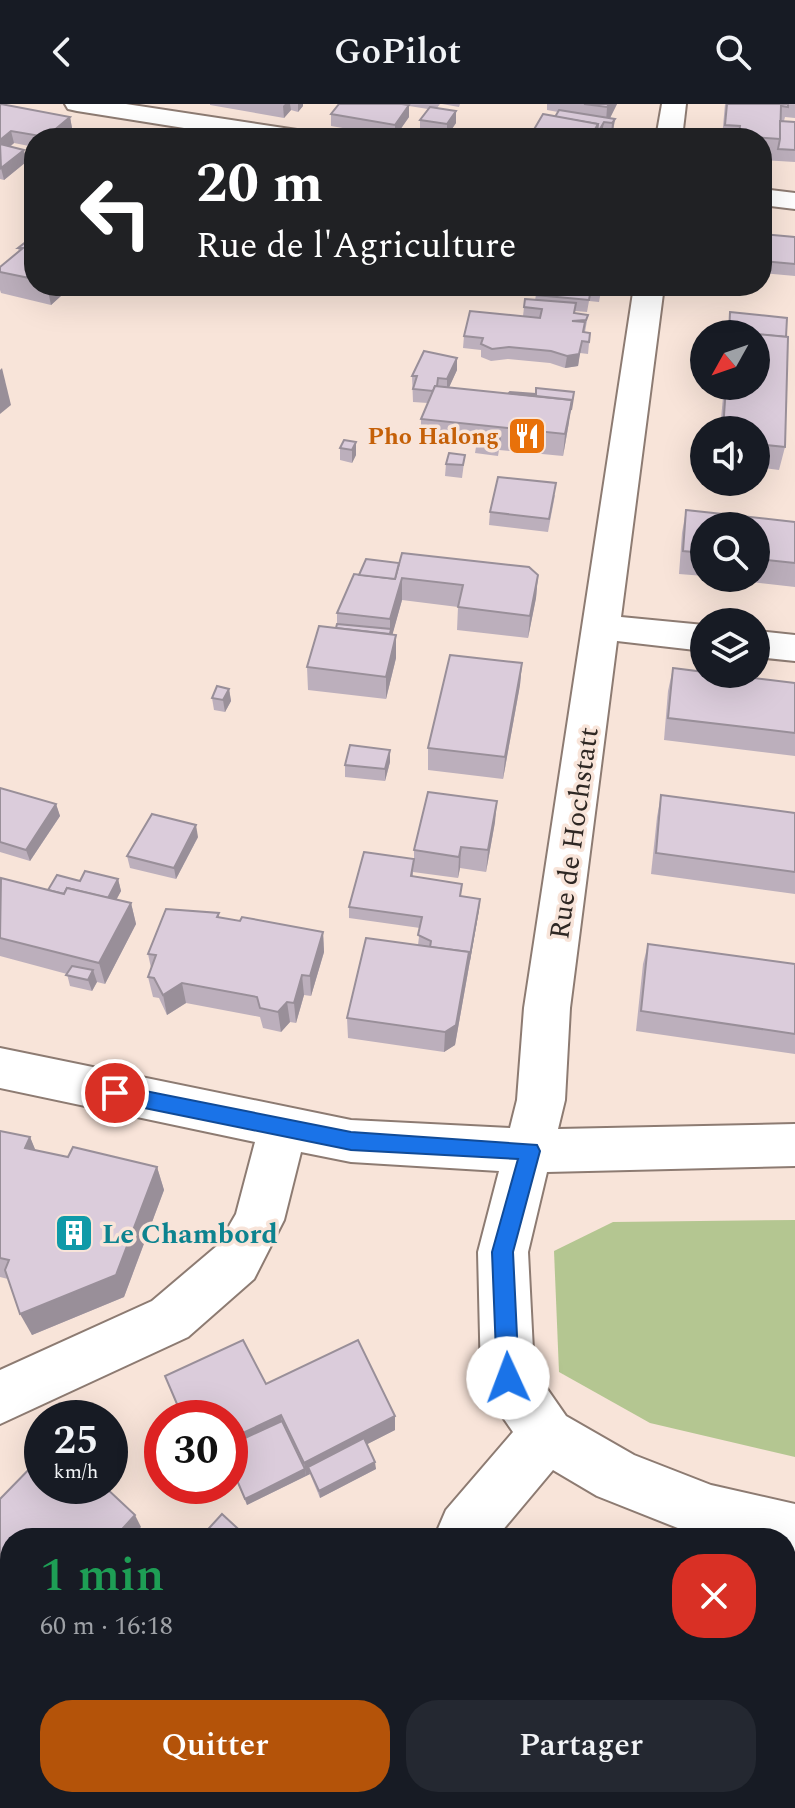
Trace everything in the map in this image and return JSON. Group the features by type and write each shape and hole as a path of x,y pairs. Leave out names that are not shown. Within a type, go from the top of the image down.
{"street":[{"path":"77,104 168,111 249,128"},
{"path":"670,128 674,104"},
{"path":"772,198 795,201"},
{"name":"Rue de Hochstatt","path":"547,1435 508,1378 503,1252 541,1100 547,1008 648,296"},
{"path":"602,627 690,636"},
{"path":"770,645 795,648"},
{"path":"0,1068 351,1141 530,1151 795,1145"},
{"path":"0,1397 170,1319 236,1262 259,1220 283,1129"},
{"path":"468,1528 547,1435 617,1476 711,1513 777,1528"}],"green space":[{"path":"795,1220 795,1457 650,1423 559,1372 554,1251 613,1222"}],"building":[{"path":"0,104 70,117 57,128 24,128 24,133 11,131 0,140"},
{"path":"339,104 409,105 395,125 331,114"},
{"path":"727,104 788,104 788,107 781,106 780,139 772,138 772,128 725,125"},
{"path":"430,107 456,111 447,124 420,120"},
{"path":"559,110 615,119 598,128 598,124 555,117"},
{"path":"543,114 598,124 596,128 535,128"},
{"path":"780,121 795,122 795,150 778,149"},
{"path":"0,144 24,150 1,168"},
{"path":"772,235 795,237 795,264 772,262"},
{"path":"24,243 24,277 0,272 0,267 23,248 18,248"},
{"path":"547,296 590,296 589,300"},
{"path":"525,299 576,303 574,313 588,315 586,320 572,321 585,322 583,332 590,333 589,342 582,341 579,354 567,356 551,351 509,347 492,349 481,344 483,338 464,336 470,311 540,318 542,309 524,307"},
{"path":"730,312 787,318 786,337 770,336 770,320 730,320"},
{"path":"770,335 788,337 785,447 770,445 770,416 724,416 725,400 770,400"},
{"path":"424,351 457,358 447,379 438,378 433,391 413,389 417,376 412,376"},
{"path":"435,386 572,400 565,434 421,419"},
{"path":"536,388 574,392 571,410 572,400 509,393 536,394"},
{"path":"477,435 500,437 499,443 476,441"},
{"path":"344,440 356,442 352,450 340,448"},
{"path":"449,453 465,455 463,465 446,464"},
{"path":"498,477 556,483 549,519 490,512"},
{"path":"686,510 704,512 690,512 690,552 683,551"},
{"path":"770,519 795,522 795,563 770,560"},
{"path":"402,553 529,567 538,575 530,616 458,607 463,585 402,578 390,619 337,613 354,574 395,579"},
{"path":"366,559 399,563 395,579 359,575"},
{"path":"337,624 391,629 390,634 336,628"},
{"path":"319,626 396,635 386,677 307,667"},
{"path":"450,655 522,663 505,757 428,748"},
{"path":"673,668 690,670 690,688 770,688 770,680 795,683 795,733 668,718"},
{"path":"217,686 229,689 223,700 212,698"},
{"path":"350,745 390,750 385,769 345,765"},
{"path":"0,788 56,804 26,850 0,842"},
{"path":"428,792 497,801 488,850 461,847 459,857 414,850"},
{"path":"661,795 795,813 795,872 656,853"},
{"path":"152,814 196,825 174,868 127,856"},
{"path":"364,852 414,859 411,876 462,884 460,896 480,899 469,961 469,952 430,947 431,941 418,935 422,917 349,907"},
{"path":"85,871 118,879 108,898 67,888 64,894 48,890 57,875 80,881"},
{"path":"1,878 64,894 67,888 131,903 99,963 0,938"},
{"path":"166,909 219,913 217,917 240,921 242,917 323,932 310,976 302,975 294,1003 287,1002 278,1012 260,1008 257,997 182,983 163,995 154,978 148,977 156,955 148,954"},
{"path":"366,938 469,952 456,1025 445,1032 347,1018"},
{"path":"648,944 795,964 795,1034 641,1011"},
{"path":"72,966 93,970 88,980 66,975"},
{"name":"Le Chambord","path":"0,1131 30,1137 25,1148 68,1157 73,1147 157,1167 116,1275 20,1314 5,1270 9,1260 0,1258"},
{"path":"243,1340 266,1384 358,1340 395,1416 304,1463 281,1415 248,1431 248,1400 175,1400 165,1376"},
{"path":"282,1421 305,1469 248,1498 248,1437"},
{"path":"364,1438 375,1462 319,1491 308,1467"},
{"path":"24,1474 24,1504 123,1504 135,1515 123,1528 0,1528 0,1499"},
{"path":"222,1514 237,1528 209,1528"}],"place":[{"name":"Pho Halong","path":"527,436"},
{"name":"Le Chambord","path":"74,1233"}],"route":[{"path":"115,1093 351,1141 530,1151 503,1252 508,1378"}]}
